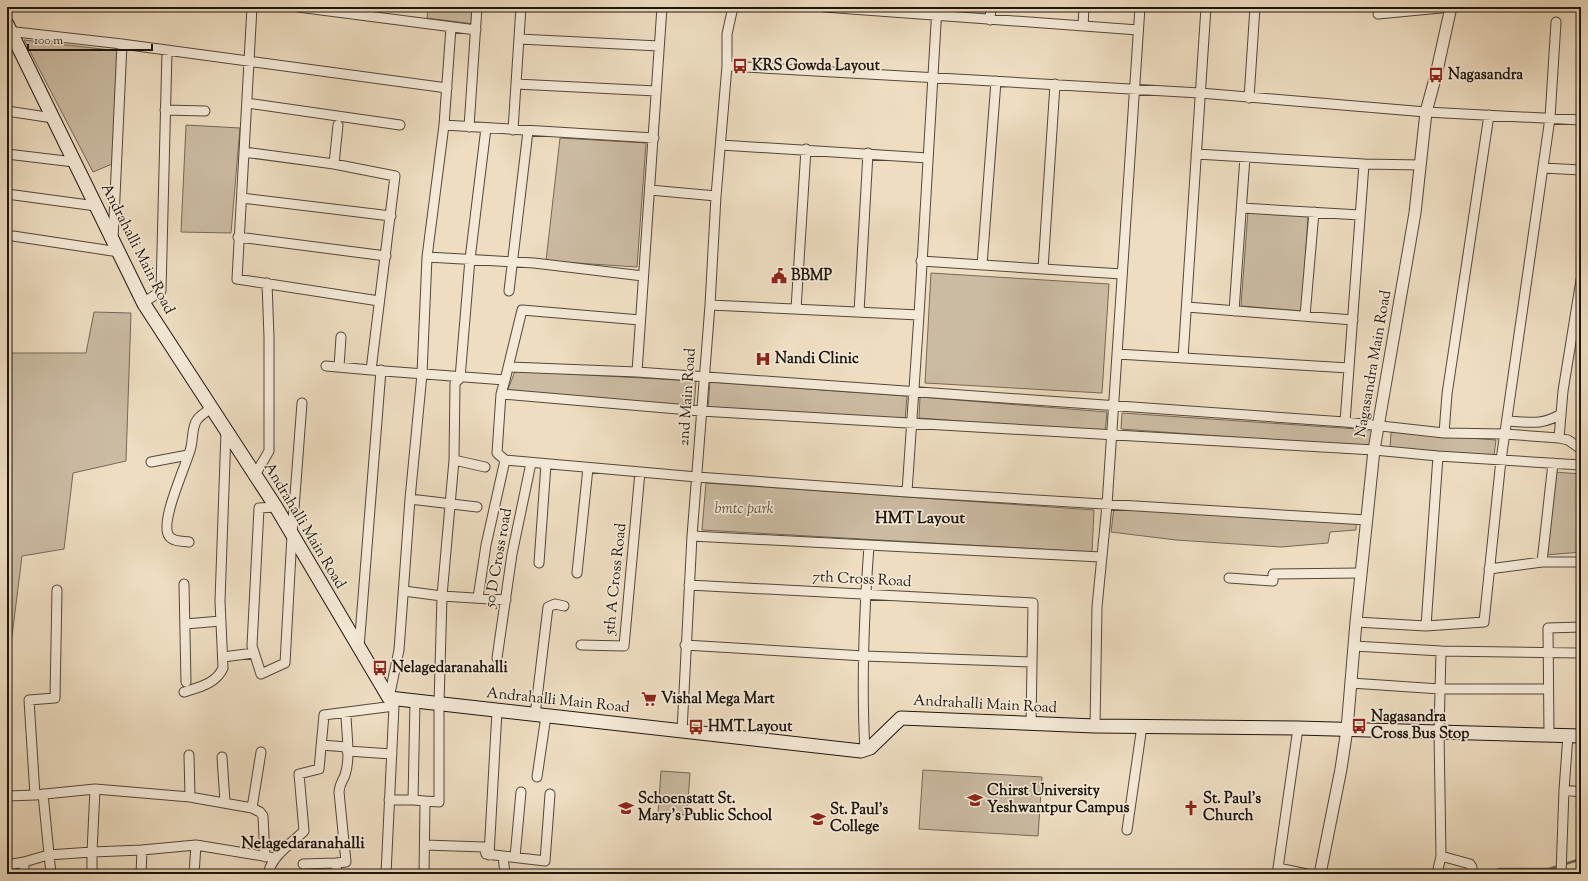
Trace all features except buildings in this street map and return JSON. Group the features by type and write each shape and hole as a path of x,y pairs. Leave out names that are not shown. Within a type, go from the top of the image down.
{"main road":[{"name":"Andrahalli Main Road","path":"8,28 143,301 226,432 276,507 358,649 392,702 439,704 865,751 902,718 1095,726 1347,729 1549,734 1575,736"}],"street":[{"path":"252,7 242,198 238,237 237,279 379,301"},
{"path":"298,7 356,10 476,30"},
{"path":"469,127 477,7"},
{"path":"513,130 521,7"},
{"path":"637,372 662,7"},
{"name":"2nd Main Road","path":"682,731 685,645 700,412 710,305 716,196 727,66 728,34 733,7"},
{"path":"824,7 936,12 990,20 1138,30"},
{"path":"990,7 990,20"},
{"path":"1083,26 1084,7"},
{"path":"1095,726 1097,607 1117,354 1140,7"},
{"path":"1183,358 1206,7"},
{"path":"1250,98 1255,7"},
{"path":"1378,14 1451,7"},
{"name":"Nagasandra Main Road","path":"1320,874 1341,769 1347,729 1356,622 1374,450 1416,212 1426,112 1451,7"},
{"path":"907,492 910,424 919,315 936,12"},
{"path":"1356,622 1426,626 1484,622 1501,460 1550,118 1556,22"},
{"path":"386,874 392,754 392,702 399,650 410,499 422,374 427,257 444,125 451,27"},
{"path":"8,28 167,51 447,88"},
{"path":"519,39 659,46"},
{"path":"13,236 116,246 122,44"},
{"path":"143,301 149,300 161,291 167,51"},
{"path":"727,66 1200,93 1426,112 1581,120"},
{"path":"982,265 996,81"},
{"path":"516,84 656,91"},
{"path":"1043,269 1055,84"},
{"path":"247,103 400,126"},
{"path":"165,110 205,111"},
{"path":"7,111 53,118"},
{"path":"1444,433 1448,394 1489,115"},
{"path":"334,164 338,125"},
{"path":"444,125 654,138"},
{"path":"390,800 439,802 439,704 442,596 454,460 455,382 460,378 470,259 486,128"},
{"path":"510,291 512,262 528,131"},
{"path":"721,144 928,158"},
{"path":"796,309 806,149"},
{"path":"244,152 334,164 395,176 371,370"},
{"path":"7,154 74,162"},
{"path":"859,312 868,154"},
{"path":"1196,154 1364,164 1420,165"},
{"path":"1234,311 1245,157"},
{"path":"1345,422 1364,164"},
{"path":"1543,168 1581,170"},
{"path":"650,190 716,196"},
{"path":"7,194 96,206"},
{"path":"242,198 391,216"},
{"path":"1242,208 1360,215"},
{"path":"1305,316 1314,212"},
{"path":"238,237 386,256"},
{"path":"427,257 512,262 643,276"},
{"path":"921,261 1122,274"},
{"path":"1559,438 1561,414 1581,282"},
{"path":"255,475 269,452 269,337 266,283"},
{"path":"710,305 919,315"},
{"path":"1187,307 1353,320"},
{"path":"640,320 522,310 510,367 502,394 497,453 505,460 697,477 1106,505 1366,520"},
{"path":"339,367 342,337"},
{"path":"1117,354 1348,368"},
{"path":"326,366 460,378 505,380"},
{"path":"510,367 637,372 703,378 1345,422 1444,433 1505,434 1559,438 1568,440 1581,449"},
{"path":"358,649 381,370"},
{"path":"502,394 700,412 1374,450 1438,456 1581,465"},
{"path":"276,507 259,508 252,646 261,674 285,663 292,535 302,403"},
{"path":"189,542 174,540 169,536 167,531 171,503 188,455 196,422 211,408"},
{"path":"1507,420 1537,423 1549,421 1561,414"},
{"path":"184,692 213,681 220,675 223,668 221,621 222,528 226,432"},
{"path":"151,462 188,455"},
{"path":"1426,626 1438,456"},
{"path":"454,460 485,467"},
{"path":"478,598 486,545 505,460"},
{"name":"50 D Cross road","path":"497,658 512,554 531,463"},
{"path":"1542,562 1553,463"},
{"path":"539,563 546,464"},
{"path":"577,573 588,468"},
{"name":"5th A Cross Road","path":"581,645 624,646 640,472"},
{"path":"410,499 477,507"},
{"path":"692,536 1101,557"},
{"path":"865,751 864,656 869,546"},
{"path":"1489,569 1542,562 1581,562"},
{"path":"1229,578 1273,581 1273,574 1361,574"},
{"path":"184,584 186,682"},
{"name":"7th Cross Road","path":"690,585 1034,604 1032,662"},
{"path":"51,874 39,794 29,700 55,698 57,590"},
{"path":"404,591 442,596 506,600"},
{"path":"537,777 548,607 555,604 564,606"},
{"path":"185,624 221,621"},
{"path":"1549,734 1547,690 1548,628 1581,627"},
{"path":"685,645 864,656 1032,662 1030,724"},
{"path":"1354,646 1441,651 1581,655"},
{"path":"1437,874 1441,856 1441,651"},
{"path":"223,657 254,654"},
{"path":"1351,683 1440,689 1547,690"},
{"path":"268,874 270,865 275,858 304,831 299,774 319,769 324,715 392,702"},
{"path":"413,800 415,702"},
{"path":"489,855 497,711"},
{"path":"303,864 346,862 339,792 340,781 345,776 347,749 346,712"},
{"path":"1127,830 1142,726"},
{"path":"1298,728 1278,868 1307,874"},
{"path":"1561,874 1564,790 1575,736"},
{"path":"321,745 392,754"},
{"path":"252,808 261,752"},
{"path":"189,755 190,797"},
{"path":"222,757 225,802"},
{"path":"92,874 95,789"},
{"path":"7,796 95,789 190,797 252,808 260,812 263,816 265,856"},
{"path":"1564,790 1581,792"},
{"path":"514,857 521,792"},
{"path":"425,845 484,847 486,854 489,855 545,861 550,794"},
{"path":"424,874 425,801"},
{"path":"7,865 48,855 142,850 196,845 275,858"},
{"path":"194,874 196,845"},
{"path":"141,874 142,850"},
{"path":"503,856 505,874"},
{"path":"1441,856 1470,864 1472,867 1471,874"},
{"path":"24,862 24,874"},
{"path":"336,863 337,874"}],"green space":[{"path":"428,7 475,7 474,24 427,18"},
{"path":"24,40 119,51 112,164 93,172"},
{"path":"186,125 240,128 231,233 181,232"},
{"path":"560,138 646,143 637,267 546,261"},
{"path":"1248,211 1308,216 1302,311 1241,306"},
{"path":"931,273 1109,284 1102,393 925,383"},
{"path":"94,312 131,313 126,461 73,473 64,549 22,556 7,676 7,353 86,353"},
{"path":"515,371 696,381 694,408 507,392"},
{"path":"710,382 907,396 905,421 708,408"},
{"path":"920,397 1107,412 1105,432 919,418"},
{"path":"1122,413 1372,430 1371,447 1121,429"},
{"path":"1391,432 1496,440 1494,456 1390,448"},
{"path":"1555,472 1581,474 1581,552 1546,555"},
{"name":"bmtc park","path":"706,483 1094,510 1092,552 702,530"},
{"path":"1114,507 1356,523 1356,530 1330,532 1328,543 1281,547 1176,540 1111,532"},
{"path":"923,770 1042,777 1038,836 919,829"},
{"path":"661,771 690,773 687,815 658,813"}],"waterway":[{"path":"1490,874 1499,869 1549,869 1581,859"}],"place":[{"name":"KRS Gowda Layout","path":"740,66"},
{"name":"Nagasandra","path":"1436,75"},
{"name":"BBMP","path":"779,276"},
{"name":"Nandi Clinic","path":"763,359"},
{"name":"Nelagedaranahalli","path":"380,668"},
{"name":"Vishal Mega Mart","path":"649,699"},
{"name":"Nagasandra Cross Bus Stop","path":"1359,726"},
{"name":"HMT Layout","path":"696,727"},
{"name":"Chirst University Yeshwantpur Campus","path":"975,800"},
{"name":"Schoenstatt St. Mary's Public School","path":"626,808"},
{"name":"St. Paul's Church","path":"1191,808"},
{"name":"St. Paul's College","path":"818,819"}],"district":[{"name":"HMT Layout","path":"920,519"},
{"name":"Nelagedaranahalli","path":"303,844"}]}
